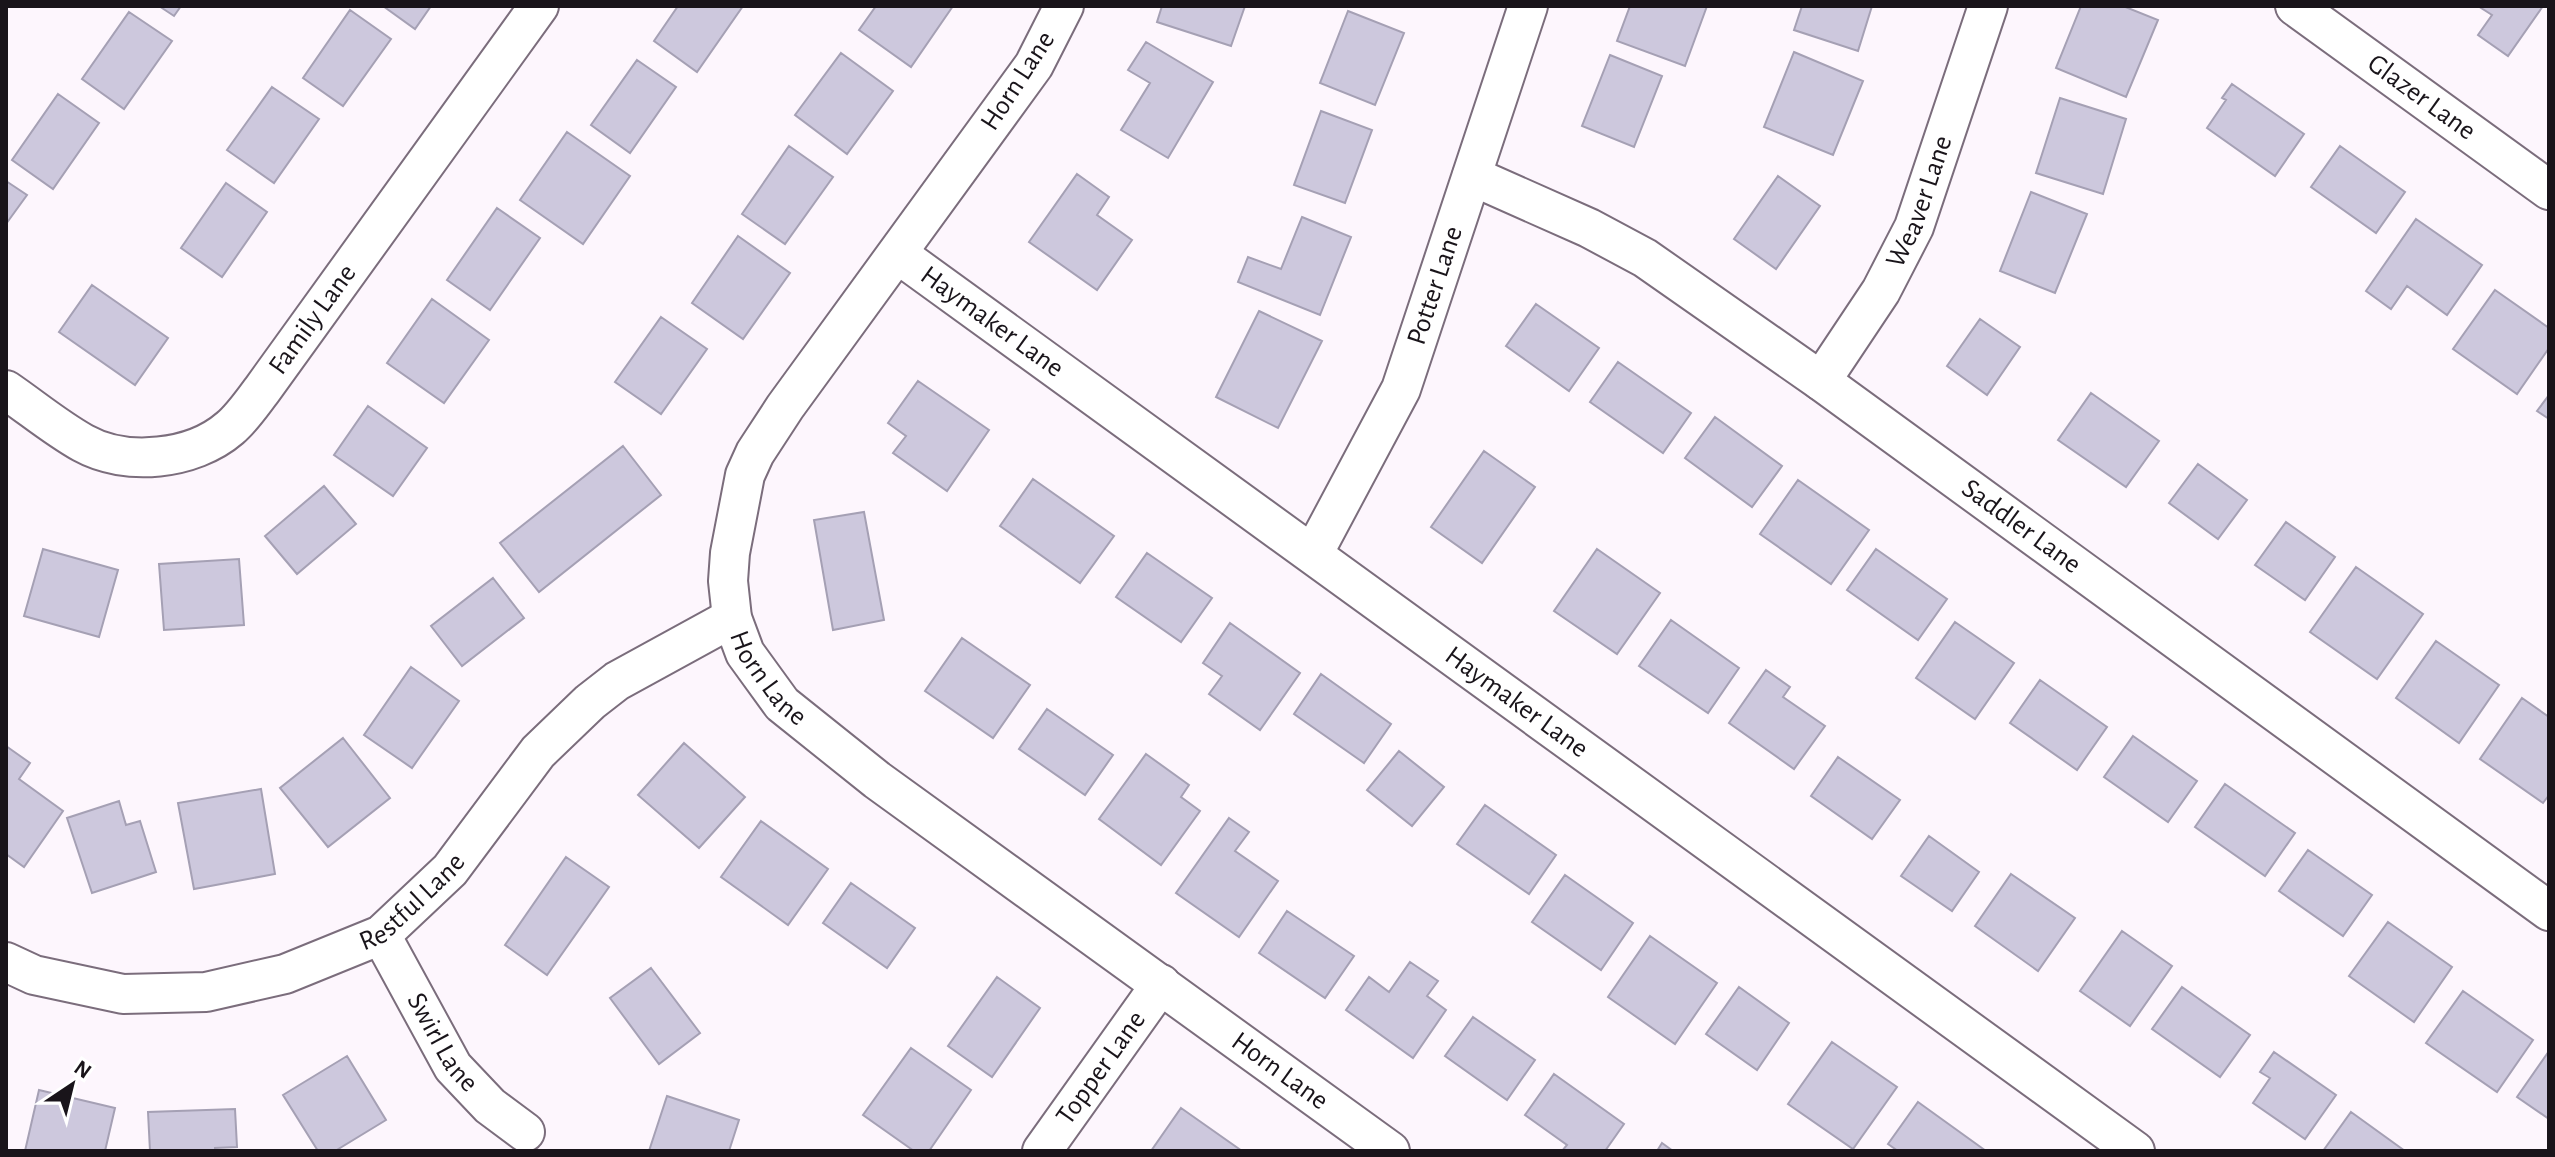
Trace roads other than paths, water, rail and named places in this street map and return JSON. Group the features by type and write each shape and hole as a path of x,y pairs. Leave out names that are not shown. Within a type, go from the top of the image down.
{"street":[{"name":"Family Lane","path":"6,390 85,445 127,457 156,459 211,442 232,427 262,390 539,6"},
{"name":"Horn Lane","path":"1064,6 1034,65 785,407 755,453 745,475 730,553 728,581 732,618 745,653 782,704 877,780 1390,1151"},
{"name":"Potter Lane","path":"1313,554 1401,389 1528,6"},
{"name":"Weaver Lane","path":"1821,381 1881,291 1914,227 1988,6"},
{"name":"Glazer Lane","path":"2295,6 2549,190"},
{"name":"Saddler Lane","path":"1472,176 1589,228 1645,258 1821,381 2549,911"},
{"name":"Haymaker Lane","path":"898,254 2135,1151"},
{"name":"Restful Lane","path":"6,962 34,975 123,994 206,992 285,974 381,935 450,870 538,752 590,702 617,681 732,618"},
{"name":"Swirl Lane","path":"381,935 453,1067 490,1106 525,1132"},
{"name":"Topper Lane","path":"1042,1151 1161,984"}]}
